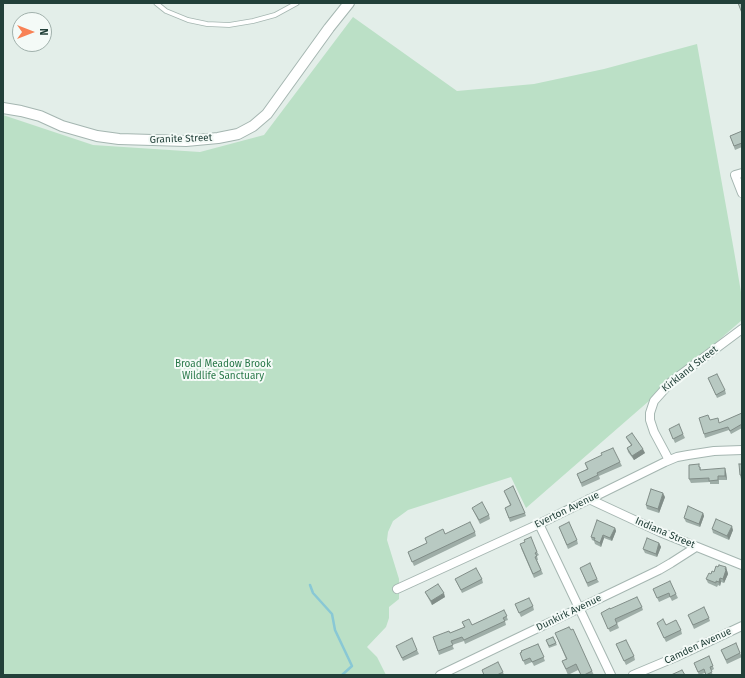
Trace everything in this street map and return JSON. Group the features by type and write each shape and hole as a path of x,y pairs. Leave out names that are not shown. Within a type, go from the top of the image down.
{"street":[{"name":"Granite Street","path":"3,108 27,112 62,126 97,136 119,139 186,141 218,138 238,134 253,126 267,114 329,28 349,3"},
{"path":"739,174 742,193"},
{"name":"Kirkland Street","path":"669,460 654,432 650,420 651,408 654,401 671,382 742,329"},
{"name":"Everton Avenue","path":"397,589 539,524 669,460 714,451 742,450"},
{"name":"Indiana Street","path":"589,499 696,547 742,565"},
{"path":"539,524 610,675"},
{"name":"Dunkirk Avenue","path":"440,675 671,563 696,547"},
{"name":"Camden Avenue","path":"633,675 676,657 742,626"}],"lane":[{"path":"156,3 166,11 188,20 207,24 229,25 253,22 275,15 297,3"}],"green space":[{"name":"Broad Meadow Brook Wildlife Sanctuary","path":"353,17 457,91 534,84 604,69 697,44 742,298 742,320 526,508 511,477 408,510 393,521 388,532 387,540 399,579 399,599 389,607 389,618 386,627 367,647 377,657 386,675 3,675 3,115 93,145 200,152 264,135"}],"building":[{"path":"738,3 742,3 742,13"},
{"path":"742,131 742,143 734,146 730,136"},
{"path":"717,374 725,390 716,395 708,378"},
{"path":"742,413 742,424 730,431 728,427 704,434 699,418 708,415 710,420 718,418 719,423"},
{"path":"679,424 683,434 673,439 669,429"},
{"path":"632,433 643,449 632,456 627,448 632,445 626,437"},
{"path":"613,448 620,462 597,473 598,475 581,483 577,474 588,469 585,463 602,455 601,453"},
{"path":"699,464 700,470 725,468 725,476 718,476 718,480 709,481 709,478 689,479 689,465"},
{"path":"739,464 742,464 742,475 740,475"},
{"path":"513,486 525,513 509,518 505,508 511,505 504,491"},
{"path":"651,489 663,493 658,509 646,505"},
{"path":"482,502 489,515 479,520 472,508"},
{"path":"688,506 703,513 699,524 684,518"},
{"path":"716,519 732,526 727,536 712,529"},
{"path":"597,520 615,528 610,538 603,535 600,543 594,540 595,538 591,537"},
{"path":"470,522 475,532 412,562 408,552 427,543 425,538 443,529 445,534"},
{"path":"569,522 577,540 567,545 559,527"},
{"path":"531,537 537,552 535,553 537,556 535,557 541,570 533,574 520,544 525,542 524,540"},
{"path":"647,538 659,543 656,554 643,549"},
{"path":"590,563 597,579 587,583 580,568"},
{"path":"719,565 726,567 723,579 720,578 719,582 716,581 716,583 706,579 709,573 711,574 712,571 714,572 716,566 718,567"},
{"path":"476,568 482,579 461,590 455,579"},
{"path":"670,581 676,594 670,597 669,593 657,598 653,589"},
{"path":"438,584 444,593 431,601 425,592"},
{"path":"637,597 642,607 615,619 617,624 608,629 601,613"},
{"path":"529,598 533,606 519,613 515,604"},
{"path":"704,607 709,618 693,625 688,615"},
{"path":"504,610 507,616 503,618 505,621 464,640 462,637 451,641 453,645 438,651 433,637 449,631 450,633 465,627 462,622 469,619 472,625"},
{"path":"663,619 666,625 676,620 681,630 664,638 657,623"},
{"path":"569,627 571,630 573,629 592,671 584,675 581,675 576,664 566,669 562,661 567,659 555,633"},
{"path":"553,637 556,643 549,646 546,640"},
{"path":"412,638 417,650 402,658 396,646"},
{"path":"626,640 634,656 624,661 616,644"},
{"path":"736,643 740,653 726,660 721,650"},
{"path":"538,644 544,657 532,662 530,658 523,661 520,653 522,652 521,651"},
{"path":"709,656 713,666 710,667 712,672 706,675 704,669 698,672 694,663"},
{"path":"498,662 503,672 497,675 484,675 482,670"},
{"path":"682,670 685,675 671,675"}],"waterway":[{"path":"310,585 313,593 332,614 335,630 352,666 342,675"}]}
